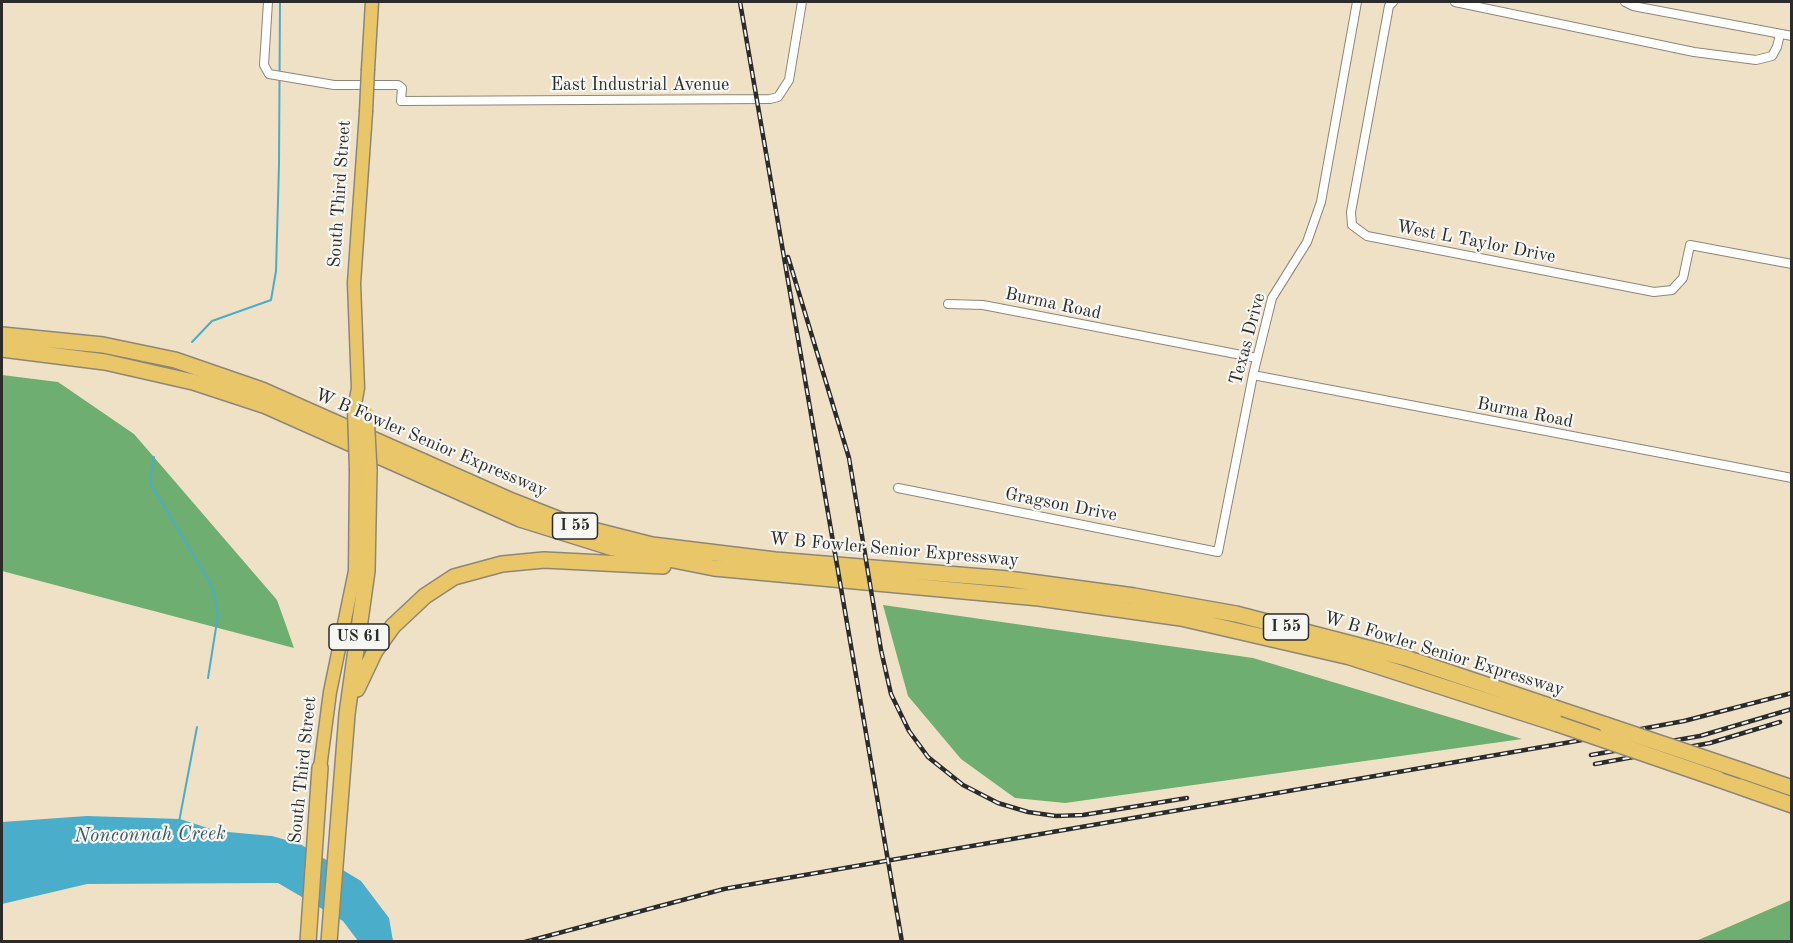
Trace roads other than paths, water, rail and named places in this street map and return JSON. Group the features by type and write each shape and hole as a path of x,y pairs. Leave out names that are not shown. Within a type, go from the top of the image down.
{"highway":[{"name":"W B Fowler Senior Expressway","path":"2,335 103,345 175,360 261,390 563,521 652,545 775,560 1008,579 1134,596 1236,614 1406,658 1788,787"},
{"name":"W B Fowler Senior Expressway","path":"2,349 105,362 194,382 266,406 520,519 613,548 714,568 1039,598 1181,618 1350,657 1558,724 1791,805"},
{"name":"South Third Street","path":"329,942 338,804 347,714 367,571 360,412"},
{"path":"347,714 360,681 393,626 425,596 454,577 502,564 544,560 714,568"},
{"name":"South Third Street","path":"308,942 320,768"}],"main road":[{"name":"South Third Street","path":"360,412 354,283 372,2"},
{"name":"South Third Street","path":"320,768 330,692 355,571 363,470"}],"street":[{"name":"East Industrial Avenue","path":"268,2 264,66 269,74 334,86 398,85 402,88 401,101 770,99 777,97 789,80 802,2"},
{"name":"Texas Drive","path":"1218,552 1252,375 1272,297 1307,242 1321,202 1357,2"},
{"name":"West L Taylor Drive","path":"1393,2 1389,6 1351,212 1352,225 1367,236 1654,292 1672,290 1683,278 1690,245 1791,264"},
{"path":"1455,2 1694,52 1756,60 1772,56 1779,34"},
{"path":"1625,2 1633,6 1791,36"},
{"name":"Burma Road","path":"948,304 983,305 1257,358"},
{"name":"Burma Road","path":"1252,375 1791,478"},
{"name":"Gragson Drive","path":"898,488 1218,552"}],"water":[{"name":"Nonconnah Creek","path":"87,816 180,819 217,831 272,836 300,844 361,881 389,918 393,941 358,941 343,921 278,883 87,884 2,904 2,822"}],"waterway":[{"path":"192,342 212,321 271,300 276,271 280,2"},
{"path":"154,457 150,483 212,586 218,615 208,678"},
{"name":"Nonconnah Creek","path":"179,822 197,727"}],"railway":[{"path":"740,2 902,942"},
{"path":"788,257 849,458 881,650 891,694 909,731 928,757 963,785 998,803 1028,812 1056,816 1083,815 1187,798"},
{"path":"525,942 724,889 1571,742 1684,721 1792,693"},
{"path":"1591,755 1700,736 1792,709"},
{"path":"1595,764 1710,743 1780,722"}]}
